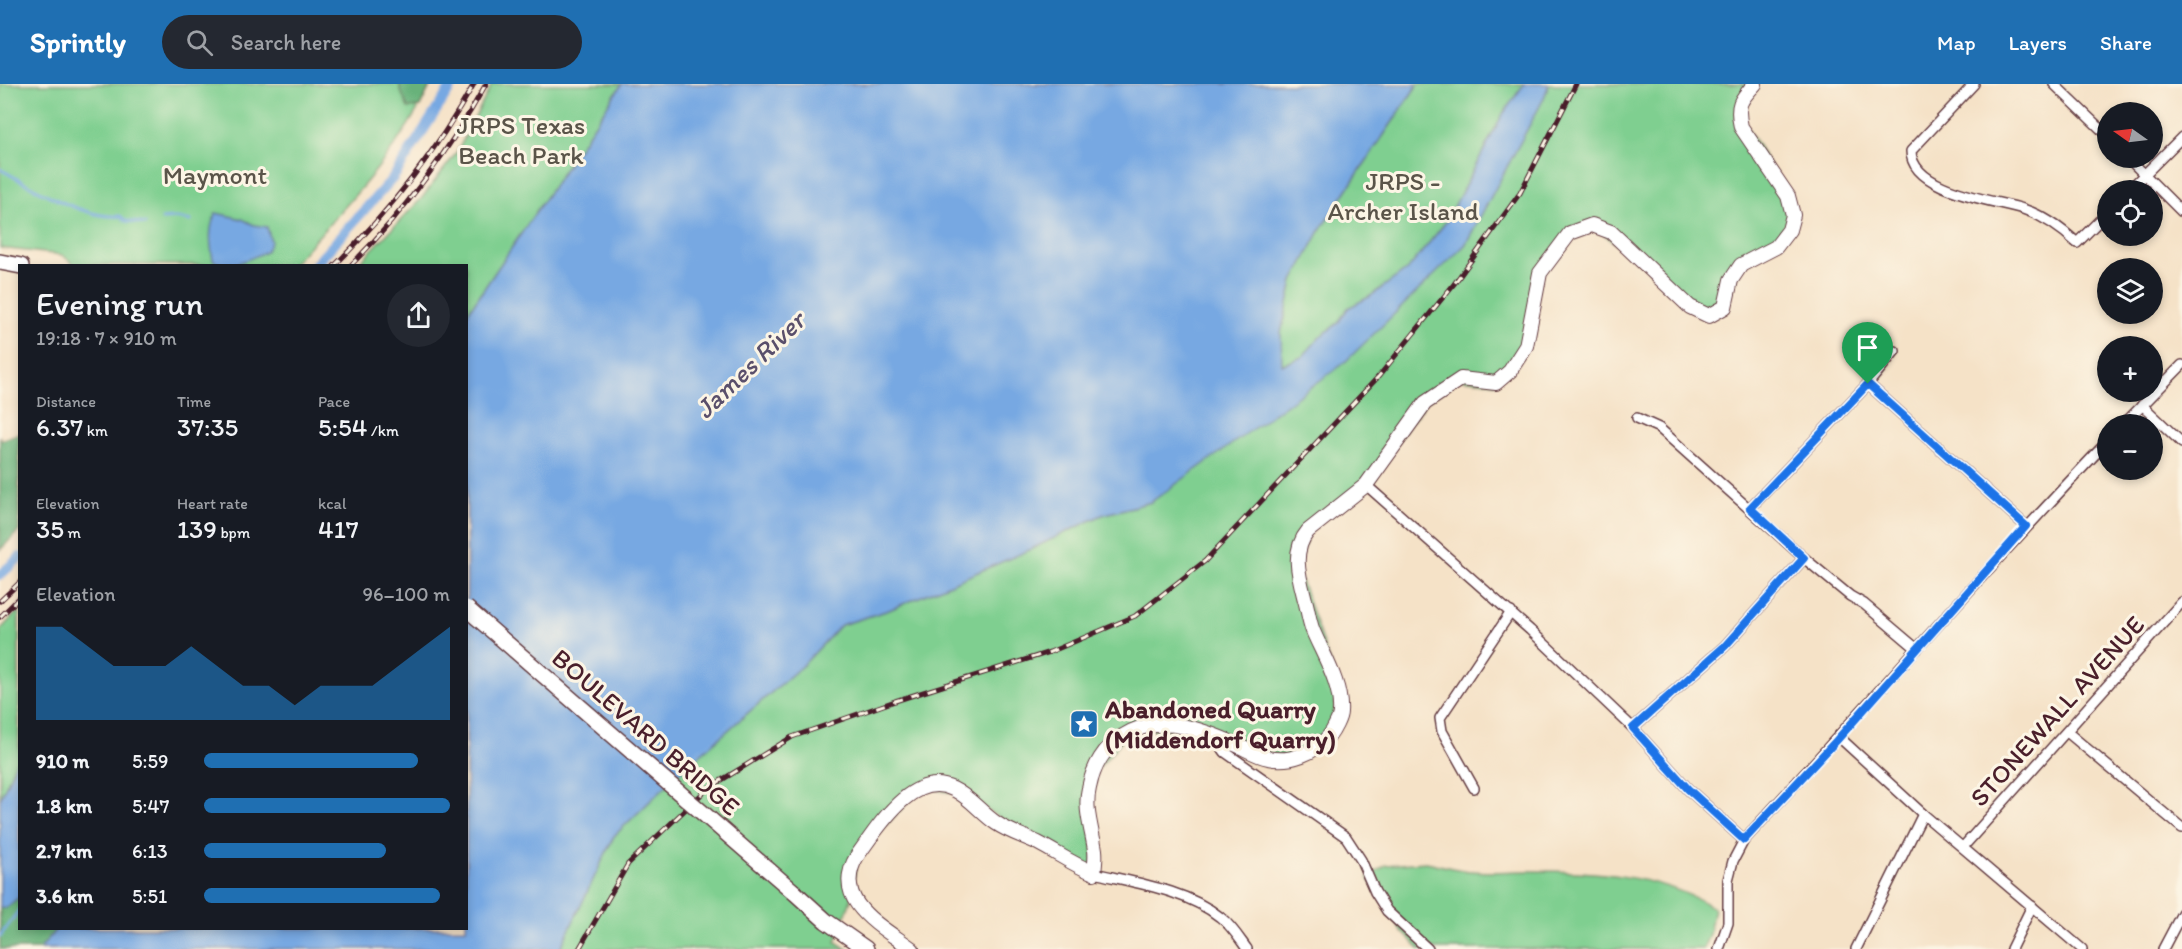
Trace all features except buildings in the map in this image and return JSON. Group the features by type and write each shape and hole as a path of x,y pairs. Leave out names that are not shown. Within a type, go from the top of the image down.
{"main road":[{"path":"0,262 18,265"},
{"name":"BOULEVARD BRIDGE","path":"468,610 826,921 866,949"}],"street":[{"path":"1094,873 1096,852 1087,800 1091,776 1105,751 1118,739 1145,725 1170,724 1213,735 1268,758 1290,759 1313,751 1330,736 1340,713 1338,687 1312,627 1298,572 1298,552 1302,538 1366,484 1425,404 1461,379 1496,383 1510,371 1526,346 1540,273 1570,233 1592,225 1611,232 1690,307 1709,316 1725,307 1731,280 1742,265 1776,247 1789,230 1793,215 1788,196 1741,127 1738,113 1739,103 1755,84"},
{"path":"1974,84 1911,151 1911,159 1915,166 1945,188 2024,209 2048,220 2064,230 2077,243 2097,223"},
{"path":"2054,84 2097,125"},
{"path":"2140,180 2182,137"},
{"path":"2138,168 2182,212"},
{"path":"1750,508 1868,384 1895,351"},
{"path":"2133,414 2182,365"},
{"path":"1868,384 2026,526"},
{"path":"2142,405 2182,443"},
{"path":"1637,418 1659,428 1804,558 1844,591 1864,604 1917,649"},
{"path":"1719,949 1728,923 1728,880 1733,861 1744,840 1839,737 2026,526 2097,452"},
{"path":"1366,484 1511,612 1633,728 1688,789 1744,840"},
{"path":"1633,728 1725,646 1804,558"},
{"name":"STONEWALL AVENUE","path":"1963,847 2182,602"},
{"path":"1474,788 1442,731 1440,718 1511,612"},
{"path":"2067,732 2182,828"},
{"path":"1213,735 1225,752 1346,837 1361,860 1375,892 1387,911 1428,949"},
{"path":"1839,737 1923,814 2082,949"},
{"path":"912,949 857,905 852,897 848,881 857,856 907,795 921,787 934,785 943,785 956,790 995,822 1036,842 1069,862 1094,873 1170,892 1204,907 1221,917 1247,949"},
{"path":"1856,949 1923,814"},
{"path":"2011,949 2032,906"},
{"path":"2163,949 2182,913"}],"green space":[{"name":"Maymont","path":"0,84 431,84 418,110 386,157 350,202 293,264 74,264 62,255 0,248"},
{"path":"400,84 431,84 420,107 408,108"},
{"name":"JRPS Texas Beach Park","path":"492,84 622,84 468,313 468,264 358,264 421,199 457,152"},
{"name":"JRPS - Archer Island","path":"1418,84 1524,84 1503,114 1446,222 1409,268 1369,297 1348,308 1338,323 1321,336 1302,357 1281,365 1281,333 1293,281 1322,227"},
{"path":"1549,84 1755,84 1738,113 1788,196 1789,230 1741,265 1725,307 1709,316 1592,225 1570,233 1540,273 1526,346 1496,383 1460,379 1425,403 1366,485 1308,531 1298,572 1338,687 1330,736 1290,759 1195,729 1130,731 1091,777 1094,873 1079,867 963,795 922,787 857,856 852,897 836,942 847,949 560,949 614,836 679,773 804,664 841,625 889,610 1027,551 1102,515 1151,502 1465,245 1543,100"},
{"path":"18,433 18,532 0,550 0,437 2,440"},
{"path":"18,611 18,757 0,800 0,630"},
{"path":"1426,862 1471,871 1599,873 1647,881 1670,887 1714,908 1709,934 1703,949 1419,949 1401,930 1368,877 1386,865"},
{"path":"18,898 18,930 56,930 40,949 0,949 0,908 6,908"}],"water":[{"name":"James River","path":"622,84 1418,84 1322,227 1293,281 1281,333 1282,365 1302,357 1321,336 1338,323 1348,308 1369,297 1409,268 1446,222 1503,114 1524,84 1549,84 1543,100 1465,245 1343,364 1151,502 1102,515 1027,551 889,610 841,625 804,664 679,773 614,836 560,949 40,949 55,930 468,930 468,313"},
{"path":"216,213 242,219 254,225 267,227 271,242 266,252 232,264 219,263 213,260 210,236"},
{"path":"18,757 18,898 6,908 0,908 0,800"}],"waterway":[{"path":"316,264 393,178 453,84"},
{"path":"0,169 43,193 75,207 106,216 120,216 126,221 145,224"},
{"path":"162,219 176,218 191,221"},
{"path":"0,575 18,559"},
{"path":"0,936 18,912"}],"railway":[{"path":"336,264 411,180 444,134 474,84"},
{"path":"352,264 425,180 457,133 486,84"},
{"path":"579,949 628,864 707,789 792,737 895,701 1050,652 1135,616 1205,561 1379,376 1454,284 1520,193 1576,84"},
{"path":"0,601 18,584"},
{"path":"0,617 18,599"}],"place":[{"name":"Abandoned Quarry (Middendorf Quarry)","path":"1084,724"}],"route":[{"path":"1868,384 2026,526 1836,741 1744,840 1688,789 1633,728 1725,646 1804,558 1750,508 1868,384"}]}
